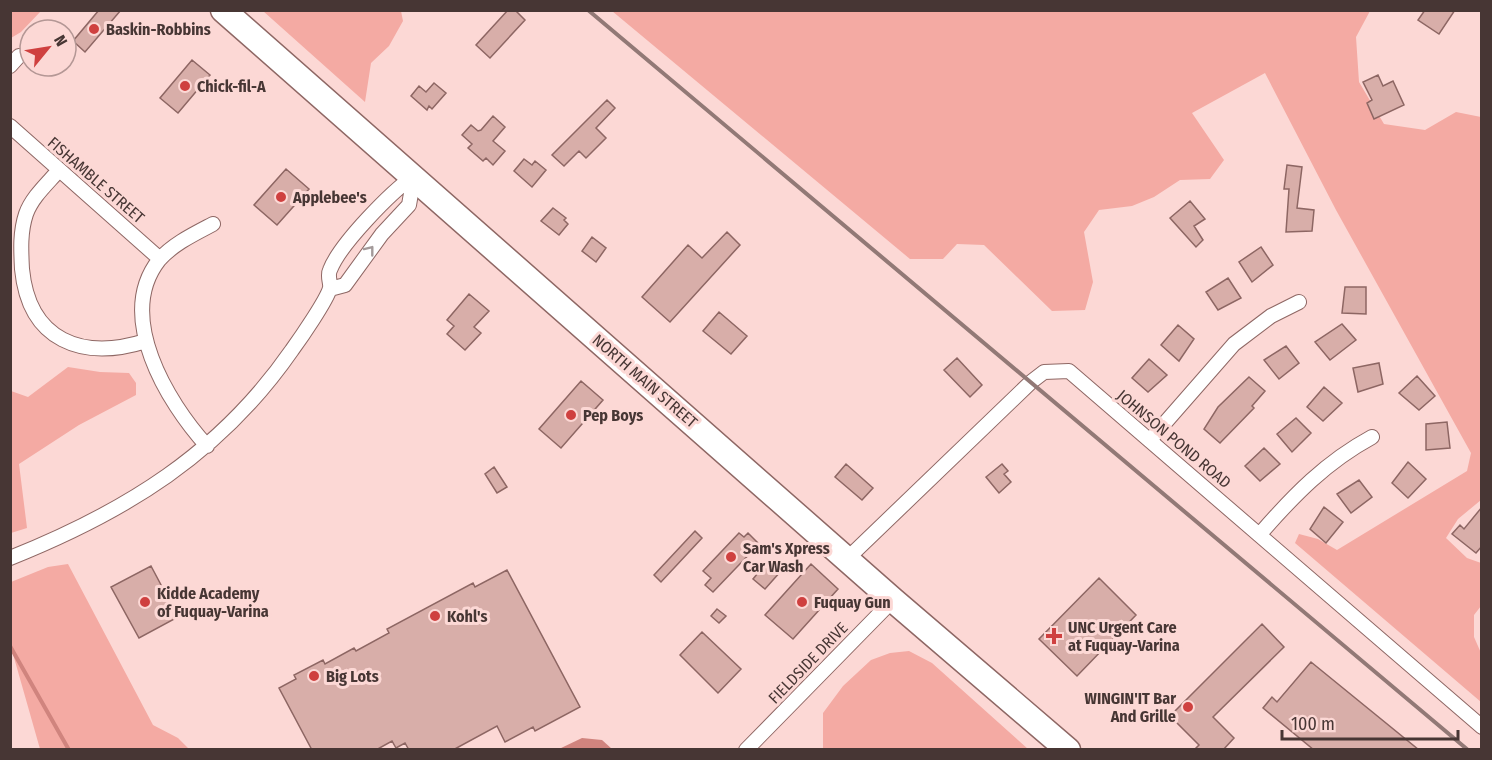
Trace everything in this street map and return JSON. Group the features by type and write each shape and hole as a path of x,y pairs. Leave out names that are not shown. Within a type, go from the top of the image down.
{"highway":[{"name":"NORTH MAIN STREET","path":"223,10 893,600 1068,750"}],"street":[{"name":"FISHAMBLE STREET","path":"10,126 160,259"},
{"path":"60,170 36,197 27,213 22,230 20,246 24,284 34,311 52,332 86,349 113,349 146,340"},
{"path":"330,289 345,285 382,234 409,205 414,176"},
{"path":"10,558 82,528 129,502 167,478 207,446 264,387 292,350 330,289 329,272 349,243 396,188 414,176"},
{"path":"207,446 179,411 146,340 142,323 144,292 160,259 176,245 213,224"},
{"path":"1150,440 1234,344 1271,316 1299,302"},
{"name":"JOHNSON POND ROAD","path":"847,559 1044,372 1069,371 1482,727"},
{"path":"1260,534 1309,480 1346,451 1372,437"},
{"name":"FIELDSIDE DRIVE","path":"746,750 893,600"}],"shaded area":[{"path":"11,10 41,10 34,18 18,18 18,34 11,38"},
{"path":"263,11 401,11 403,21 389,46 371,63 365,102"},
{"path":"612,11 1370,11 1356,37 1359,82 1384,124 1425,130 1456,112 1481,117 1481,500 1458,519 1446,538 1467,558 1481,563 1481,606 1474,615 1474,637 1481,653 1481,702 1295,543 1299,534 1318,539 1337,550 1467,471 1471,453 1336,210 1265,73 1192,113 1224,160 1210,179 1180,180 1154,197 1132,206 1099,210 1084,232 1093,282 1085,310 1052,311 984,245 957,244 943,259 910,259"},
{"path":"68,367 100,372 129,373 136,383 136,395 79,425 19,464 27,528 11,533 11,391 28,397"},
{"path":"68,564 153,725 178,738 189,749 40,749 11,647 11,582 48,567"},
{"path":"909,651 932,663 1028,749 823,749 823,713 843,686 871,660 890,653"},
{"path":"582,738 602,740 612,749 559,749"}],"building":[{"path":"99,10 121,10 85,52 78,46 78,35"},
{"path":"508,10 515,10 525,20 490,58 476,45"},
{"path":"1425,10 1455,10 1439,34 1418,20"},
{"name":"Chick-fil-A","path":"192,60 210,75 178,113 160,98"},
{"path":"1378,75 1383,86 1393,81 1404,105 1374,119 1367,103 1372,100 1363,82"},
{"path":"434,83 446,93 432,109 429,106 427,110 411,96 419,86 426,92"},
{"path":"607,100 615,108 596,128 606,138 586,158 579,151 564,166 552,155"},
{"path":"493,116 505,127 493,141 505,151 493,165 486,158 483,161 468,148 472,144 462,135 471,125 478,131 481,130"},
{"path":"524,159 532,165 535,161 546,170 532,187 514,171"},
{"path":"1287,165 1302,167 1297,208 1314,210 1312,231 1286,232 1289,189 1284,189"},
{"name":"Applebee's","path":"286,169 309,189 277,225 254,205"},
{"path":"1190,201 1205,219 1194,226 1203,240 1196,247 1170,218"},
{"path":"553,208 566,218 564,220 568,224 559,235 541,221"},
{"path":"727,232 740,245 670,322 642,297 688,245 702,258"},
{"path":"592,237 606,248 596,262 582,251"},
{"path":"1261,247 1273,265 1252,282 1239,262"},
{"path":"1228,278 1241,298 1218,310 1206,292"},
{"path":"1345,287 1366,287 1366,314 1342,313"},
{"path":"469,294 489,311 474,327 481,333 465,350 447,334 454,326 447,320"},
{"path":"719,312 747,336 731,354 703,331"},
{"path":"1342,324 1356,340 1330,360 1315,342"},
{"path":"1178,325 1194,339 1179,361 1161,345"},
{"path":"1286,346 1299,363 1279,379 1264,360"},
{"path":"957,358 982,385 970,397 944,370"},
{"path":"1149,359 1167,375 1148,392 1132,378"},
{"path":"1379,363 1383,384 1358,392 1353,368"},
{"path":"1417,376 1435,396 1419,410 1399,393"},
{"path":"1249,377 1265,391 1252,406 1254,408 1220,443 1204,429 1218,407"},
{"name":"Pep Boys","path":"581,381 603,400 561,448 539,429"},
{"path":"1324,387 1342,403 1323,421 1307,407"},
{"path":"1296,418 1311,433 1292,452 1277,434"},
{"path":"1447,422 1450,448 1426,450 1426,424"},
{"path":"1264,448 1280,464 1260,481 1245,466"},
{"path":"1408,462 1426,479 1408,498 1392,483"},
{"path":"846,464 873,488 862,500 835,477"},
{"path":"1002,464 1008,471 1004,474 1011,482 999,493 986,477"},
{"path":"494,467 507,487 497,493 485,474"},
{"path":"1359,480 1372,497 1351,513 1337,494"},
{"path":"1324,507 1343,522 1326,543 1310,529"},
{"path":"1482,507 1482,546 1476,553 1452,534 1460,525 1464,529"},
{"name":"Sam's Xpress Car Wash","path":"695,531 702,538 661,582 654,575"},
{"name":"Sam's Xpress Car Wash","path":"739,533 744,537 748,533 759,544 713,592 705,585 711,578 703,571"},
{"path":"769,560 781,571 765,589 753,579"},
{"name":"Fuquay Gun","path":"811,564 838,589 793,639 765,615"},
{"name":"Kidde Academy of Fuquay-Varina","path":"151,566 178,617 139,638 111,587"},
{"path":"507,570 580,707 535,731 533,727 505,742 497,726 453,750 409,750 405,743 396,748 392,741 376,750 312,750 279,688 296,679 294,675 323,660 325,664 354,648 356,651 389,633 387,629 473,583 475,587"},
{"path":"1099,578 1136,615 1077,676 1039,639"},
{"path":"717,609 726,616 719,623 711,616"},
{"path":"1262,624 1284,647 1213,717 1234,738 1223,750 1194,750 1199,745 1170,716"},
{"path":"702,632 741,669 718,693 680,655"},
{"path":"1311,662 1419,750 1314,750 1263,708 1272,697 1277,702"}],"waterway":[{"path":"10,646 69,750"}],"railway":[{"path":"588,10 1468,750"}],"place":[{"name":"Baskin-Robbins","path":"94,29"},
{"name":"Chick-fil-A","path":"185,86"},
{"name":"Applebee's","path":"281,197"},
{"name":"Pep Boys","path":"571,415"},
{"name":"Sam's Xpress Car Wash","path":"731,557"},
{"name":"Kidde Academy of Fuquay-Varina","path":"145,602"},
{"name":"Fuquay Gun","path":"802,602"},
{"name":"Kohl's","path":"435,616"},
{"name":"UNC Urgent Care at Fuquay-Varina","path":"1054,636"},
{"name":"Big Lots","path":"314,676"},
{"name":"WINGIN'IT Bar And Grille","path":"1188,707"}]}
